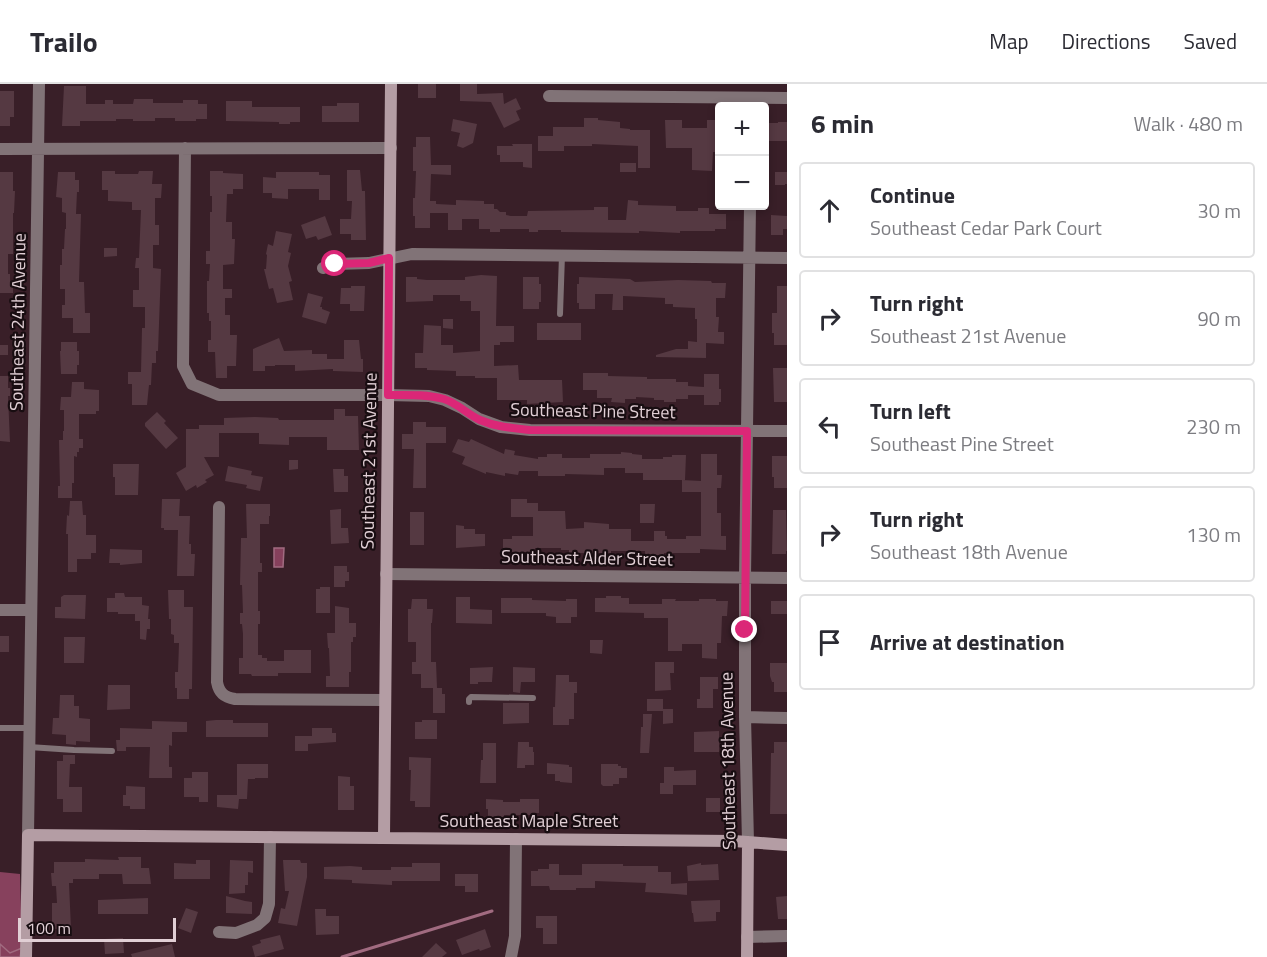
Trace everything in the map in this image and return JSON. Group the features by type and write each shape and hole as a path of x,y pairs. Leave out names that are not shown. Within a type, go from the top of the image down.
{"street":[{"name":"Southeast 24th Avenue","path":"26,954 39,84"},
{"name":"Southeast 21st Avenue","path":"384,838 391,84"},
{"path":"549,96 751,102 787,98"},
{"path":"0,148 391,148"},
{"name":"Southeast Pine Street","path":"185,148 183,366 192,384 219,395 429,396 445,399 479,419 501,427 530,430 787,431"},
{"name":"Southeast 18th Avenue","path":"747,957 745,577 750,210"},
{"path":"322,268 335,264 369,263 412,254 787,258"},
{"path":"219,507 217,681 221,694 235,699 384,700"},
{"name":"Southeast Alder Street","path":"386,574 787,578"},
{"path":"0,610 31,610"},
{"path":"745,717 787,718"},
{"name":"Southeast Maple Street","path":"28,835 748,842 787,845"},
{"path":"219,932 236,933 257,925 265,918 270,904 270,837"},
{"path":"511,957 515,936 516,839"},
{"path":"747,937 787,936"}],"lane":[{"path":"560,315 562,255"},
{"path":"469,702 471,697 533,698"},
{"path":"0,728 28,728"},
{"path":"28,747 112,751"}],"shaded area":[{"path":"274,548 284,548 283,567 274,567"},
{"path":"0,872 20,874 22,948 10,953 0,944"},
{"path":"0,944 10,953 22,948 20,957 0,957"}],"building":[{"path":"418,84 436,84 436,98 418,98"},
{"path":"460,84 477,84 477,94 503,93 504,104 516,98 521,109 516,111 520,120 504,128 491,102 460,101"},
{"path":"64,86 86,86 86,104 105,104 105,100 113,100 113,104 133,104 134,99 153,99 153,103 183,103 183,100 198,100 198,104 207,104 207,119 175,121 175,118 155,118 155,121 133,121 133,119 116,119 116,121 80,121 80,126 62,126"},
{"path":"0,91 14,91 14,117 10,117 10,126 0,126"},
{"path":"226,101 252,101 252,107 300,107 300,122 279,124 279,122 226,121"},
{"path":"337,103 359,103 359,122 322,122 322,106 337,106"},
{"path":"584,118 620,122 620,128 630,130 650,130 650,168 638,168 638,146 592,144 592,146 564,146 564,151 538,151 538,136 553,136 553,127 584,127"},
{"path":"453,119 477,124 473,143 463,148 457,146 460,133 451,131"},
{"path":"665,120 682,120 682,128 707,128 707,120 715,120 715,152 713,152 712,171 692,170 692,148 666,148"},
{"path":"787,122 787,141 769,141 769,123"},
{"path":"416,137 430,137 431,165 451,165 451,175 431,174 430,201 436,201 436,204 456,205 456,200 484,201 484,204 494,204 494,209 511,216 527,216 528,211 594,210 594,207 608,207 608,220 626,220 628,200 638,201 638,205 676,206 676,211 698,211 698,208 709,208 709,214 726,214 726,229 680,231 680,233 561,232 561,230 529,232 529,229 500,229 500,232 490,232 490,229 479,229 479,219 462,219 462,230 448,230 448,213 430,213 430,228 415,228 413,198 415,198 416,171 413,171 413,147 416,147"},
{"path":"512,144 532,144 532,168 523,167 523,162 500,162 497,146 513,146"},
{"path":"620,163 636,163 636,172 620,172"},
{"path":"347,170 360,170 362,191 365,191 366,240 351,240 351,234 340,234 340,219 351,219 352,201 347,201"},
{"path":"102,171 115,171 115,174 138,174 139,171 153,171 152,184 162,184 161,198 155,198 155,225 159,225 159,245 153,245 153,268 161,269 158,351 156,351 156,363 152,363 147,405 132,405 132,384 128,384 128,372 141,372 142,328 145,328 145,307 133,307 133,290 139,290 139,268 135,268 136,258 139,258 141,210 132,210 132,202 108,201 108,190 102,190"},
{"path":"210,171 243,174 243,189 233,189 233,194 227,194 226,222 232,222 232,239 235,239 234,264 223,265 223,289 232,289 232,298 225,298 225,315 230,315 230,335 237,335 236,366 227,366 227,378 216,378 215,352 208,352 208,340 211,340 211,321 207,313 207,281 209,281 210,264 206,264 206,251 210,251 210,212 212,212"},
{"path":"0,172 13,172 13,191 15,191 13,254 8,254 8,274 10,274 10,283 13,283 13,293 0,293"},
{"path":"58,172 75,172 75,180 79,180 76,214 81,214 79,282 84,282 85,313 90,313 90,333 73,333 73,318 62,318 65,289 60,289 60,265 62,265 62,249 64,249 66,213 62,212 62,198 56,197"},
{"path":"276,172 319,172 319,175 330,175 330,200 319,200 319,189 288,189 288,199 272,198 272,193 263,193 263,177 276,178"},
{"path":"775,172 787,172 787,184 775,185"},
{"path":"771,215 787,216 787,229 783,229 783,235 771,235"},
{"path":"325,216 332,235 318,240 316,236 306,239 301,225"},
{"path":"276,231 292,234 288,266 293,300 277,303 273,288 269,289 264,269 266,269 268,244 273,246"},
{"path":"104,248 117,248 117,256 104,257"},
{"path":"497,276 496,326 514,326 514,342 500,342 500,345 494,345 494,366 518,365 519,380 562,380 563,402 527,404 527,400 497,400 497,378 456,376 456,371 415,368 415,353 423,353 424,325 441,326 441,345 453,345 453,353 480,351 480,311 471,311 471,301 460,301 460,295 433,295 433,301 406,302 406,277 427,280 465,280 465,277"},
{"path":"523,277 539,277 541,302 539,302 539,309 523,309"},
{"path":"579,277 630,279 635,282 678,280 726,283 725,298 716,298 716,317 719,317 718,332 724,332 724,344 706,343 706,358 656,357 656,355 676,349 688,349 688,341 697,342 695,308 673,307 673,304 665,304 665,298 623,296 623,310 612,310 613,294 595,294 595,309 579,309 577,284 579,284"},
{"path":"351,286 365,286 364,311 350,311 350,304 340,304 341,288 351,288"},
{"path":"777,286 787,286 787,345 774,345 772,313 777,313"},
{"path":"308,293 323,297 320,307 330,312 326,324 302,317"},
{"path":"443,319 453,319 453,329 443,328"},
{"path":"537,323 581,323 581,340 537,340"},
{"path":"279,338 284,351 312,350 312,354 327,354 327,359 344,359 344,340 359,340 363,372 333,371 333,369 295,371 295,365 265,366 265,371 253,371 253,349"},
{"path":"61,342 77,342 79,365 77,365 77,374 61,374"},
{"path":"0,345 8,345 8,355 0,355"},
{"path":"773,368 787,368 787,402 774,402"},
{"path":"583,373 608,373 608,376 647,377 647,379 676,379 676,382 688,382 688,386 704,387 704,374 719,374 721,402 719,405 704,405 704,395 688,395 688,399 676,399 676,402 636,397 636,399 625,399 625,403 611,402 612,398 597,398 597,390 583,390"},
{"path":"0,376 8,376 8,388 10,388 10,396 8,396 10,442 0,441"},
{"path":"72,382 84,382 84,389 99,390 99,411 96,411 96,414 79,414 79,439 83,439 83,448 79,448 77,457 74,456 72,498 58,498 59,440 63,440 64,431 64,410 60,410 61,397 71,397"},
{"path":"334,409 345,409 345,416 358,416 359,450 327,450 327,437 289,437 289,445 259,444 259,433 219,433 219,457 204,457 214,475 205,480 207,482 186,491 176,473 186,467 186,429 199,429 199,425 224,425 224,418 334,420"},
{"path":"157,412 178,438 166,449 145,426 145,423"},
{"path":"413,422 426,422 426,427 446,427 446,443 426,443 426,488 413,488 414,449 402,449 402,434 413,434"},
{"path":"458,439 469,442 471,439 504,454 505,449 515,451 514,455 538,459 538,457 547,457 547,454 562,454 562,458 590,458 590,454 621,454 621,452 642,455 642,459 663,459 663,457 672,457 672,455 686,455 685,480 643,480 643,473 625,473 625,468 604,468 604,475 538,476 538,471 519,471 518,475 505,473 505,476 486,472 486,474 462,464 465,457 452,452"},
{"path":"701,454 717,454 717,475 722,475 721,488 717,488 717,513 721,513 721,536 726,536 726,550 700,549 700,553 664,553 664,555 645,555 645,551 569,553 569,550 561,550 561,548 535,548 535,552 503,552 503,539 512,539 512,536 533,536 533,517 511,517 511,499 527,499 527,503 538,503 538,511 565,511 566,529 584,528 584,522 609,524 609,529 631,529 631,541 654,541 654,531 665,531 667,539 701,536 701,492 682,492 682,480 701,481"},
{"path":"772,456 787,456 787,488 774,488"},
{"path":"289,460 298,460 298,469 289,470"},
{"path":"113,464 139,464 138,495 115,495"},
{"path":"228,466 252,471 251,475 263,477 260,491 246,488 247,485 225,481"},
{"path":"333,469 344,469 344,476 348,476 348,492 334,492"},
{"path":"162,499 180,499 179,516 190,516 189,544 191,544 191,554 195,554 194,576 177,576 178,530 161,528"},
{"path":"70,501 82,501 83,515 86,515 86,535 96,535 96,553 91,553 91,559 77,559 77,572 68,572 68,534 66,534"},
{"path":"246,504 270,504 269,524 260,524 262,572 258,572 260,624 258,624 258,655 267,658 267,661 284,661 284,650 311,650 311,673 278,673 278,676 239,674 239,658 243,658 243,634 242,624 240,624 240,613 243,613 242,585 240,585 241,538 247,538"},
{"path":"640,504 655,504 654,523 640,523"},
{"path":"341,509 341,528 348,528 349,543 331,544 330,510"},
{"path":"773,510 786,510 786,554 772,554"},
{"path":"410,512 424,512 424,545 410,545"},
{"path":"456,525 464,526 464,529 475,529 475,534 485,534 485,546 456,548"},
{"path":"110,549 142,550 142,563 120,565 120,563 109,563"},
{"path":"334,566 347,566 349,581 345,581 345,587 334,587"},
{"path":"330,587 330,613 316,613 316,589"},
{"path":"168,590 184,590 184,607 193,607 192,689 189,689 189,699 177,699 175,672 178,672 179,643 174,643 174,635 171,634"},
{"path":"115,593 124,593 125,597 142,597 142,605 149,606 150,629 147,629 146,640 140,639 140,621 135,621 135,614 107,612 107,598 115,598"},
{"path":"86,595 85,619 55,618 55,607 61,607 61,597"},
{"path":"606,596 629,598 629,604 662,604 662,599 728,601 727,616 722,616 721,643 717,643 717,659 702,658 702,644 682,644 682,651 668,651 668,618 644,618 644,613 595,612 595,598 606,598"},
{"path":"456,597 470,597 470,609 492,610 492,624 456,623"},
{"path":"501,598 566,601 566,599 577,599 577,617 571,617 571,623 556,623 556,617 546,616 546,613 501,613"},
{"path":"412,599 427,599 427,609 433,609 431,662 436,662 437,688 442,688 442,694 445,694 445,713 433,713 433,688 421,688 421,674 412,674 412,662 416,662 416,642 408,642 408,609 411,609"},
{"path":"771,601 787,601 787,614 771,614"},
{"path":"335,606 349,608 349,623 356,623 356,637 353,637 353,642 351,642 349,687 326,687 326,676 330,676 327,633 335,633"},
{"path":"0,636 9,636 9,652 0,652"},
{"path":"64,637 85,637 84,663 64,663"},
{"path":"590,640 603,640 602,654 590,653"},
{"path":"655,662 674,662 674,673 670,673 671,690 655,691"},
{"path":"770,663 787,663 787,692 774,692"},
{"path":"493,667 492,682 470,684 470,668"},
{"path":"513,667 535,668 535,682 521,682 520,693 513,692"},
{"path":"556,675 569,675 569,682 577,682 577,693 574,693 574,719 569,719 569,725 553,725"},
{"path":"700,677 718,677 718,689 713,689 713,708 697,708 697,699 700,699"},
{"path":"108,685 130,685 130,709 107,710"},
{"path":"60,695 74,695 74,706 79,706 79,718 90,719 90,742 76,741 76,745 66,744 66,735 52,734 53,718 59,718"},
{"path":"647,699 663,699 663,709 673,709 673,723 663,724 663,711 647,711"},
{"path":"503,703 529,703 529,723 503,724"},
{"path":"643,714 652,714 649,753 640,753"},
{"path":"233,720 233,723 268,723 268,737 206,737 206,721"},
{"path":"422,720 437,720 437,739 415,739 415,722 422,722"},
{"path":"152,721 187,722 187,732 172,732 172,746 169,745 169,767 172,767 172,778 149,778 150,747 126,747 126,751 117,751 116,740 120,740 120,728 152,729"},
{"path":"312,728 332,728 332,733 336,733 336,742 308,744 308,751 295,751 295,736 312,736"},
{"path":"719,731 719,752 694,752 694,732"},
{"path":"518,742 529,742 529,747 533,747 534,765 517,768"},
{"path":"774,742 787,742 787,814 770,814 771,753 774,753"},
{"path":"483,743 496,743 496,783 480,783"},
{"path":"63,755 75,755 75,764 70,764 69,787 82,787 82,812 63,812 63,799 57,799 57,761 63,761"},
{"path":"409,757 431,758 430,807 415,807 415,801 410,801"},
{"path":"547,763 572,767 572,783 555,781 555,774 547,774"},
{"path":"237,764 268,764 268,778 248,779 247,799 239,799 238,809 217,807 217,795 237,795"},
{"path":"601,764 618,764 621,768 627,768 627,778 619,778 619,784 613,784 613,786 603,786 601,784"},
{"path":"664,767 674,767 674,771 696,770 696,785 673,785 673,794 660,794 660,783 664,783"},
{"path":"192,772 208,772 208,802 199,802 199,797 184,797 184,778 192,778"},
{"path":"338,776 350,777 350,786 354,786 354,810 338,810"},
{"path":"126,786 145,787 145,809 130,809 130,806 123,806"},
{"path":"706,798 720,798 720,812 706,812"},
{"path":"486,799 520,802 520,799 539,799 539,813 488,817"},
{"path":"118,857 141,857 141,868 149,868 151,884 123,884 122,874 99,874 99,879 73,879 73,883 69,883 71,929 52,929 52,903 57,903 56,886 52,886 51,873 54,873 54,862 85,862 85,859 119,860"},
{"path":"196,860 210,860 210,879 174,879 174,863 196,864"},
{"path":"230,860 253,861 253,873 248,872 248,885 245,885 245,893 229,894"},
{"path":"283,860 300,860 301,863 307,863 307,877 297,926 278,923 281,908 285,909 289,891 285,891"},
{"path":"412,863 440,863 440,881 392,881 392,885 324,879 324,867 350,866 362,867 362,870 391,870 391,867 412,867"},
{"path":"701,863 701,865 718,864 719,880 688,881 687,866"},
{"path":"549,864 559,864 559,875 582,875 582,864 658,866 658,872 671,872 671,884 687,883 687,895 645,892 646,883 595,881 595,888 576,888 576,890 550,890 549,886 531,886 531,871 549,869"},
{"path":"455,874 478,874 478,892 465,892 465,886 455,886"},
{"path":"226,896 252,902 252,914 226,913"},
{"path":"787,896 787,919 778,919 776,897"},
{"path":"148,898 148,914 98,914 98,900"},
{"path":"720,900 720,912 716,912 716,921 694,922 691,901"},
{"path":"186,908 198,912 191,933 178,928"},
{"path":"315,909 326,909 326,916 339,916 339,934 316,935"},
{"path":"536,916 557,916 557,944 543,944 543,928 536,928"},
{"path":"485,929 491,947 462,955 456,940"},
{"path":"280,935 284,949 255,957 252,946 261,943 260,940"},
{"path":"123,938 124,953 105,954 104,939"},
{"path":"436,943 447,953 442,957 422,957"},
{"path":"172,944 175,957 132,957 131,954"}],"waterway":[{"path":"342,957 492,911"}],"route":[{"path":"335,264 369,263 389,258 388,395 429,396 445,399 479,419 501,427 530,430 747,431 745,630"}]}
